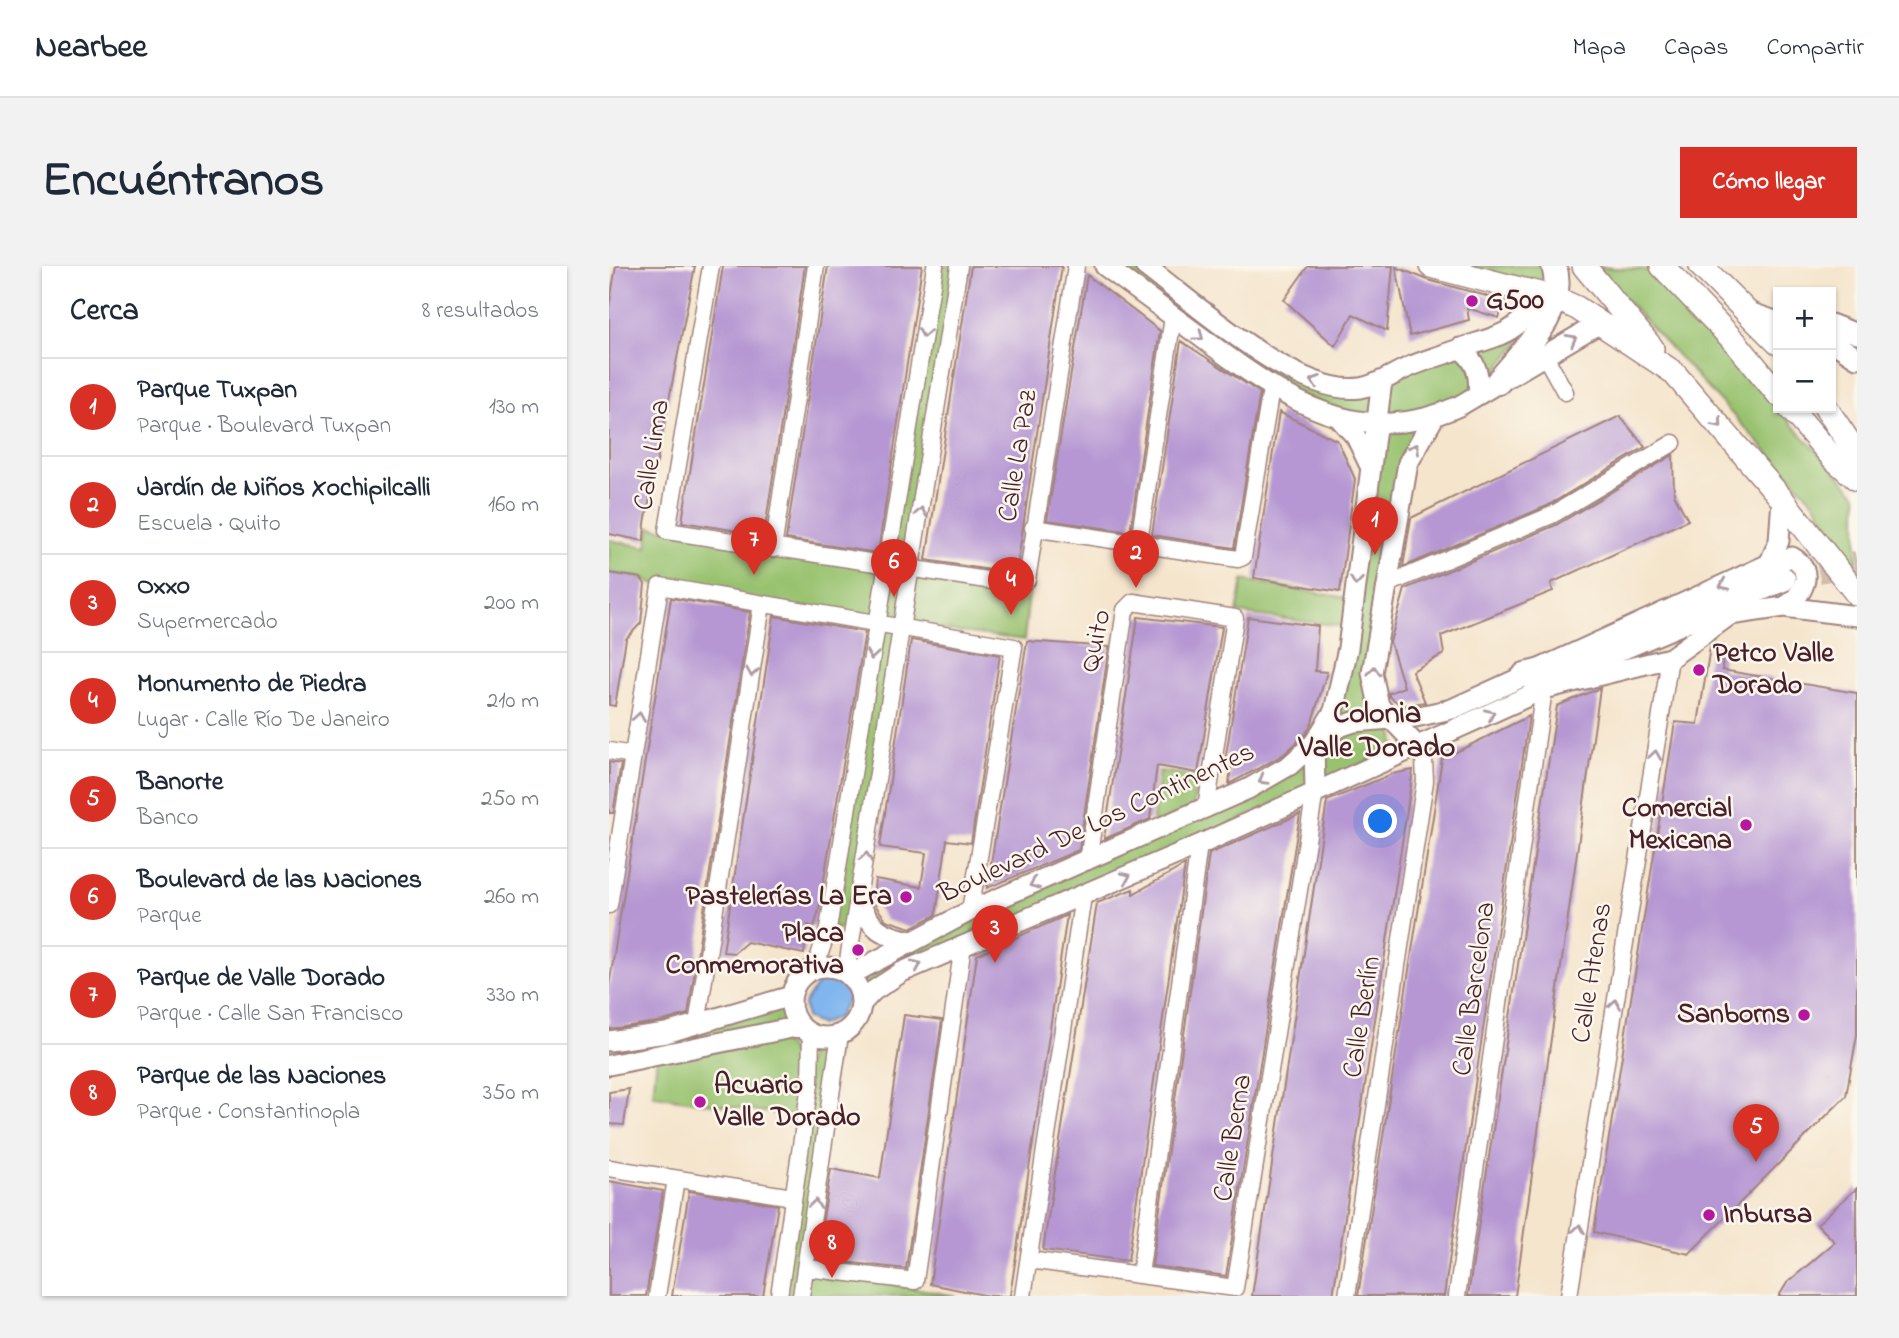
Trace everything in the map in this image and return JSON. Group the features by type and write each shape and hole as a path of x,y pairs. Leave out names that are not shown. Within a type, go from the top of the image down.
{"main road":[{"path":"1431,266 1545,295 1600,323 1673,372"},
{"path":"1488,389 1535,337 1545,295 1557,276 1554,266"},
{"path":"1584,266 1782,499 1857,594"},
{"path":"1663,266 1728,334 1773,388"},
{"path":"1701,266 1773,338"},
{"path":"1794,413 1833,458 1857,479"},
{"path":"1829,413 1857,454"},
{"path":"1535,682 1594,659 1776,572"}],"street":[{"name":"Calle Lima","path":"711,266 667,530 773,549 913,569"},
{"path":"773,549 816,266"},
{"path":"815,968 836,968 848,974 859,988 861,1004 855,1022 840,1034 820,1036 806,1030 794,1017 791,996 797,982 815,968 828,929 935,266"},
{"path":"848,974 959,266"},
{"name":"Calle La Paz","path":"913,569 1024,583 1076,266"},
{"path":"1105,266 1271,389 1339,418 1378,422 1434,417 1488,389 1600,323"},
{"path":"1145,266 1280,365 1306,378 1347,389 1382,381 1507,331 1527,317 1545,295"},
{"path":"1749,312 1773,320"},
{"path":"1139,542 1173,317"},
{"path":"1836,326 1857,334"},
{"path":"1836,344 1857,358"},
{"path":"1460,348 1475,363 1488,389"},
{"path":"1544,354 1565,392"},
{"path":"1315,791 1314,743 1333,711 1348,648 1369,464 1378,422 1382,381"},
{"path":"1034,528 1238,559 1243,557 1271,389"},
{"path":"1418,747 1379,706 1372,673 1409,458 1434,417"},
{"path":"1339,418 1356,437 1369,464"},
{"path":"1386,585 1552,515 1673,443"},
{"path":"1776,572 1782,499"},
{"path":"1776,572 1792,557 1804,572 1805,580 1800,597 1784,607"},
{"path":"609,905 660,586 876,625 1010,644 1015,652 970,911"},
{"name":"Quito","path":"1088,861 1125,610 1133,602 1235,618 1206,809"},
{"path":"697,1025 762,604"},
{"name":"Boulevard De Los Continentes","path":"848,974 970,911 1206,809 1290,765 1314,743 1354,722 1391,720 1452,709 1535,682 1670,658 1721,619 1753,610 1784,607 1857,616"},
{"name":"Calle Atenas","path":"1569,1296 1670,658"},
{"name":"Boulevard De Los Continentes","path":"861,1004 873,991 902,972 1083,896 1418,747 1535,682"},
{"name":"Calle Barcelona","path":"1457,1296 1535,682"},
{"name":"Calle Berlín","path":"1347,1296 1425,781 1424,760 1418,747"},
{"path":"609,751 633,755"},
{"name":"Calle Berna","path":"1029,1260 1235,1288 1315,791"},
{"path":"1140,1275 1199,845"},
{"path":"1023,1296 1083,896"},
{"path":"859,902 866,918 880,933 912,941"},
{"path":"806,1268 915,1281 963,945"},
{"path":"609,1041 697,1025 791,996"},
{"path":"609,1065 806,1030"},
{"path":"779,1296 810,1084 806,1030"},
{"path":"801,1296 840,1034"},
{"path":"609,1168 793,1197"},
{"path":"657,1296 676,1179"}],"green space":[{"path":"935,266 959,266 852,929 829,928 877,625 660,586 641,578 609,573 609,540 647,547 650,527 886,566"},
{"path":"1108,266 1143,266 1280,367 1348,390 1460,350 1478,383 1458,405 1378,421 1271,387"},
{"path":"1435,266 1552,266 1554,286"},
{"path":"1595,267 1650,270 1773,404 1773,413 1782,413 1857,495 1857,569 1814,502"},
{"path":"1553,299 1479,393 1462,348"},
{"path":"1432,418 1412,451 1372,673 1389,719 1330,720 1370,464 1353,431"},
{"path":"914,573 1029,593 1024,640 906,625"},
{"path":"1243,580 1353,599 1350,627 1237,613"},
{"path":"1384,723 1394,735 1395,749 864,991 855,973 1206,811 1329,734"},
{"path":"1159,771 1197,776 1193,807 1152,826"},
{"path":"788,1000 784,1011 785,1022 768,1035 786,1045 804,1071 811,1049 824,1049 837,1040 806,1268 956,1296 779,1296 805,1118 653,1095 657,1056 609,1065 609,1042"}],"water":[{"path":"829,978 845,984 849,997 838,1017 821,1025 806,1018 804,1004 818,983"}],"building":[{"path":"616,266 695,266 645,523 644,541 609,534 609,307"},
{"path":"723,266 805,266 764,535 682,522"},
{"path":"828,266 922,266 878,553 786,539"},
{"path":"971,266 1062,266 1016,574 926,560"},
{"path":"1308,266 1393,266 1387,331 1353,314 1335,346 1284,300"},
{"name":"G500","path":"1396,267 1428,280 1505,301 1499,318 1467,308 1469,320 1410,336"},
{"path":"1087,275 1160,331 1130,532 1047,520"},
{"path":"1181,341 1260,393 1234,548 1152,535"},
{"path":"1279,412 1338,441 1355,479 1340,592 1254,578"},
{"path":"1620,416 1645,447 1547,506 1403,567 1411,518"},
{"path":"1673,455 1674,494 1688,520 1551,583 1553,591 1441,636 1444,654 1412,671 1425,702 1402,706 1389,696 1389,693 1404,687 1390,642 1405,589 1556,525"},
{"path":"609,573 641,578 645,584 641,623 626,639 615,706 609,705"},
{"path":"671,598 750,612 688,1014 663,1021 609,1029 609,986"},
{"path":"774,616 865,632 819,910 814,927 808,925 804,954 747,942 734,953 723,952"},
{"path":"1138,617 1222,627 1198,773 1157,766 1150,819 1104,839"},
{"path":"1248,617 1318,626 1315,671 1327,672 1312,722 1305,735 1283,755 1229,784 1232,757 1225,761"},
{"path":"911,640 1000,655 971,843 947,840 936,915 911,928 886,920 873,902 875,879 921,887 926,853 880,847"},
{"path":"1027,641 1109,647 1079,850 987,888"},
{"path":"1723,645 1722,670 1857,693 1857,1035 1846,1096 1689,1254 1594,1232 1675,722 1698,724 1710,647"},
{"path":"1600,688 1515,1296 1468,1296 1557,706"},
{"path":"1529,716 1444,1296 1358,1296 1442,759"},
{"path":"609,762 621,764 613,813 609,813"},
{"path":"1413,770 1333,1296 1252,1296 1327,801 1392,774"},
{"path":"1300,814 1226,1276 1152,1266 1209,854"},
{"path":"1185,865 1128,1261 1043,1250 1097,903 1133,889 1133,894"},
{"path":"1067,915 1010,1296 989,1296 930,1284 977,955"},
{"path":"904,1015 942,1020 906,1269 817,1259 819,1249 828,1250 831,1228 822,1225 831,1169 880,1178"},
{"path":"629,1089 624,1125 609,1124 609,1092"},
{"path":"609,1181 663,1191 646,1296 609,1296"},
{"path":"1857,1188 1857,1296 1779,1296 1787,1283 1835,1242 1817,1224"},
{"path":"689,1191 778,1205 763,1296 672,1296"}],"tunnel":[{"path":"1783,579 1857,563"}],"place":[{"name":"G500","path":"1472,301"},
{"name":"Parque Tuxpan","path":"1375,555"},
{"name":"Parque de Valle Dorado","path":"754,575"},
{"name":"Jardín de Niños Xochipilcalli","path":"1136,588"},
{"name":"Boulevard de las Naciones","path":"894,597"},
{"name":"Monumento de Piedra","path":"1011,615"},
{"name":"Petco Valle Dorado","path":"1699,670"},
{"name":"Comercial Mexicana","path":"1746,825"},
{"name":"Pastelerías La Era","path":"906,897"},
{"name":"Placa Conmemorativa","path":"858,950"},
{"name":"Oxxo","path":"995,963"},
{"name":"Sanborns","path":"1804,1015"},
{"name":"Acuario Valle Dorado","path":"700,1102"},
{"name":"Banorte","path":"1756,1162"},
{"name":"Inbursa","path":"1709,1215"},
{"name":"Parque de las Naciones","path":"832,1278"}],"district":[{"name":"Colonia Valle Dorado","path":"1377,732"}]}
